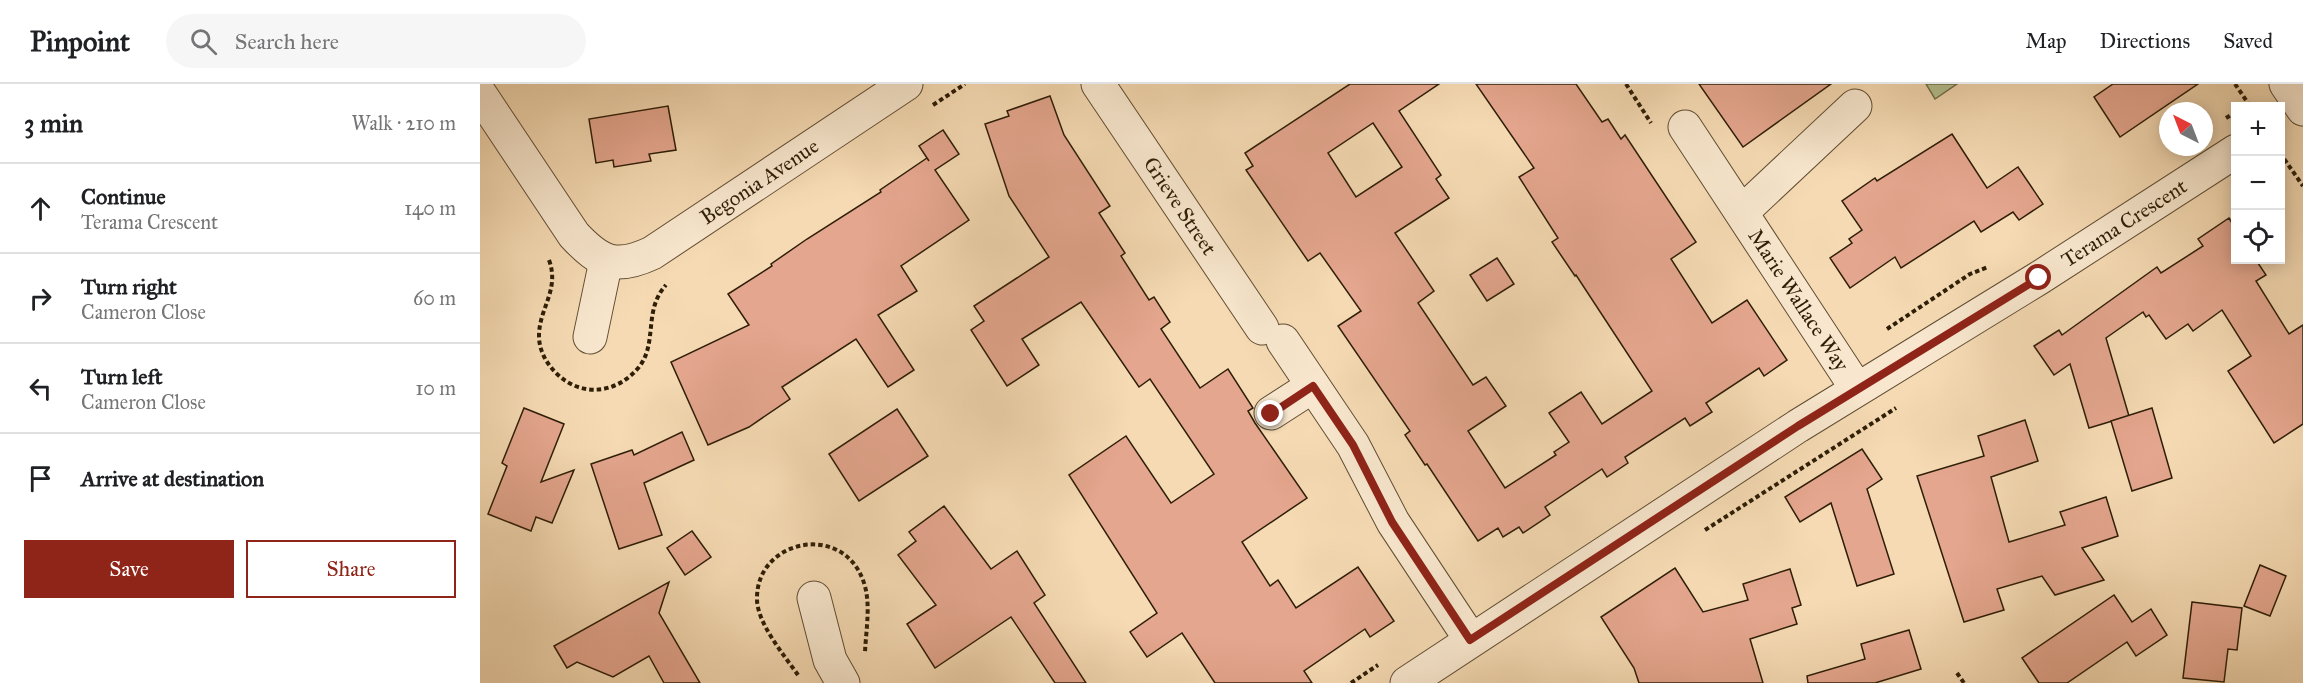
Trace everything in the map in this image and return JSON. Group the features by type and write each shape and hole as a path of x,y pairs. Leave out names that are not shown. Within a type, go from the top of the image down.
{"street":[{"name":"Begonia Avenue","path":"606,261 631,262 652,253 906,84"},
{"name":"Grieve Street","path":"1098,84 1353,445 1392,522 1470,640"},
{"path":"480,94 574,235 593,254 606,261 590,338"},
{"name":"Marie Wallace Way","path":"1742,212 1855,106"},
{"name":"Marie Wallace Way","path":"1685,127 1857,389"},
{"name":"Terama Crescent","path":"1407,683 1857,389 2039,278 2231,155"},
{"path":"1271,414 1313,386"},
{"path":"814,598 830,660 843,683"}],"path":[{"path":"2235,84 2245,102"},
{"path":"2285,164 2303,186"},
{"path":"1700,534 1898,407"},
{"path":"1957,673 1964,683"}],"green space":[{"path":"1926,84 1957,84 1935,99"}],"building":[{"path":"1350,84 1439,84 1399,111 1441,175 1436,179 1449,198 1395,233 1434,291 1418,303 1473,385 1486,377 1506,406 1468,431 1505,488 1556,455 1554,452 1569,442 1549,413 1581,392 1602,424 1652,391 1552,242 1558,238 1519,177 1534,168 1476,84 1576,84 1602,122 1608,119 1621,139 1625,135 1696,242 1671,259 1712,323 1747,300 1787,360 1764,376 1759,368 1706,403 1712,412 1690,426 1685,418 1625,457 1628,463 1607,477 1602,469 1545,507 1550,515 1523,533 1519,527 1503,537 1498,528 1478,541 1405,435 1410,431 1338,326 1361,311 1320,253 1308,261 1246,170 1253,166 1245,153","holes":["1373,123 1402,167 1356,197 1328,153"]},
{"path":"1699,84 1831,84 1743,147"},
{"path":"2113,84 2198,84 2172,102 2159,102 2159,110 2120,137 2094,97"},
{"path":"1050,96 1064,135 1110,206 1099,213 1125,253 1121,256 1149,300 1154,297 1170,322 1161,329 1200,388 1228,369 1253,408 1248,411 1255,423 1307,498 1242,542 1270,586 1278,580 1296,608 1358,567 1394,621 1370,637 1365,629 1304,671 1312,683 1215,683 1182,633 1147,657 1130,632 1157,613 1069,475 1126,436 1171,503 1214,474 1150,379 1139,387 1081,302 1022,339 1039,365 1007,386 971,330 984,321 974,306 1049,257 1009,196 985,124 1009,116 1007,111"},
{"path":"668,106 676,150 649,154 651,161 614,167 613,160 596,163 589,119"},
{"path":"943,130 959,154 935,170 969,220 901,266 917,291 878,315 914,370 888,387 856,339 782,387 790,399 749,427 708,445 671,362 749,325 728,294 772,266 771,264 807,239 881,192 880,190 927,158 919,146"},
{"path":"1952,134 1987,188 2018,167 2043,204 2019,220 2013,212 1981,232 1974,221 1901,268 1895,257 1850,288 1830,258 1852,243 1849,239 1862,230 1842,201 1875,178 1877,181"},
{"path":"2229,218 2231,221 2231,264 2259,264 2266,275 2256,281 2289,334 2303,325 2303,424 2274,443 2228,371 2251,356 2222,310 2193,331 2188,324 2166,339 2149,315 2146,317 2143,312 2106,338 2129,416 2089,428 2070,364 2054,375 2034,346 2059,330 2062,335 2157,267 2161,273 2203,246 2198,239"},
{"path":"1497,258 1514,284 1487,301 1470,275"},
{"path":"524,408 564,424 541,482 574,470 552,523 536,517 531,531 488,514 507,466 502,463"},
{"path":"2152,408 2172,478 2132,491 2111,421"},
{"path":"897,409 928,456 859,501 829,454"},
{"path":"2025,420 2038,461 1991,477 2009,542 2065,525 2060,512 2106,497 2118,536 2082,548 2104,580 2055,595 2042,576 1997,589 2004,610 1964,622 1917,476 1984,456 1978,436"},
{"path":"682,432 694,460 644,483 662,535 619,549 591,464 632,450 634,455"},
{"path":"1862,449 1882,479 1867,489 1894,574 1857,586 1831,503 1800,522 1785,497"},
{"path":"944,506 991,569 1017,551 1045,595 1034,603 1086,683 1055,683 1011,617 935,668 907,624 936,605 898,555 916,541 909,532"},
{"path":"692,531 711,557 685,575 667,548"},
{"path":"2260,565 2286,576 2270,616 2244,606"},
{"path":"1675,568 1703,612 1748,600 1743,584 1790,569 1801,605 1792,608 1797,624 1750,639 1763,683 1639,683 1634,668 1601,617"},
{"path":"669,582 659,613 700,683 664,683 649,656 613,677 577,662 567,668 554,646"},
{"path":"2114,595 2132,622 2151,609 2167,635 2136,656 2127,642 2067,683 2039,683 2022,658"},
{"path":"2192,602 2242,608 2237,650 2228,649 2224,682 2183,678"},
{"path":"1909,630 1921,669 1875,683 1808,683 1807,676 1865,659 1861,644"}],"route":[{"path":"1271,414 1313,386 1353,445 1392,522 1470,640 1798,426 2039,278"}]}
